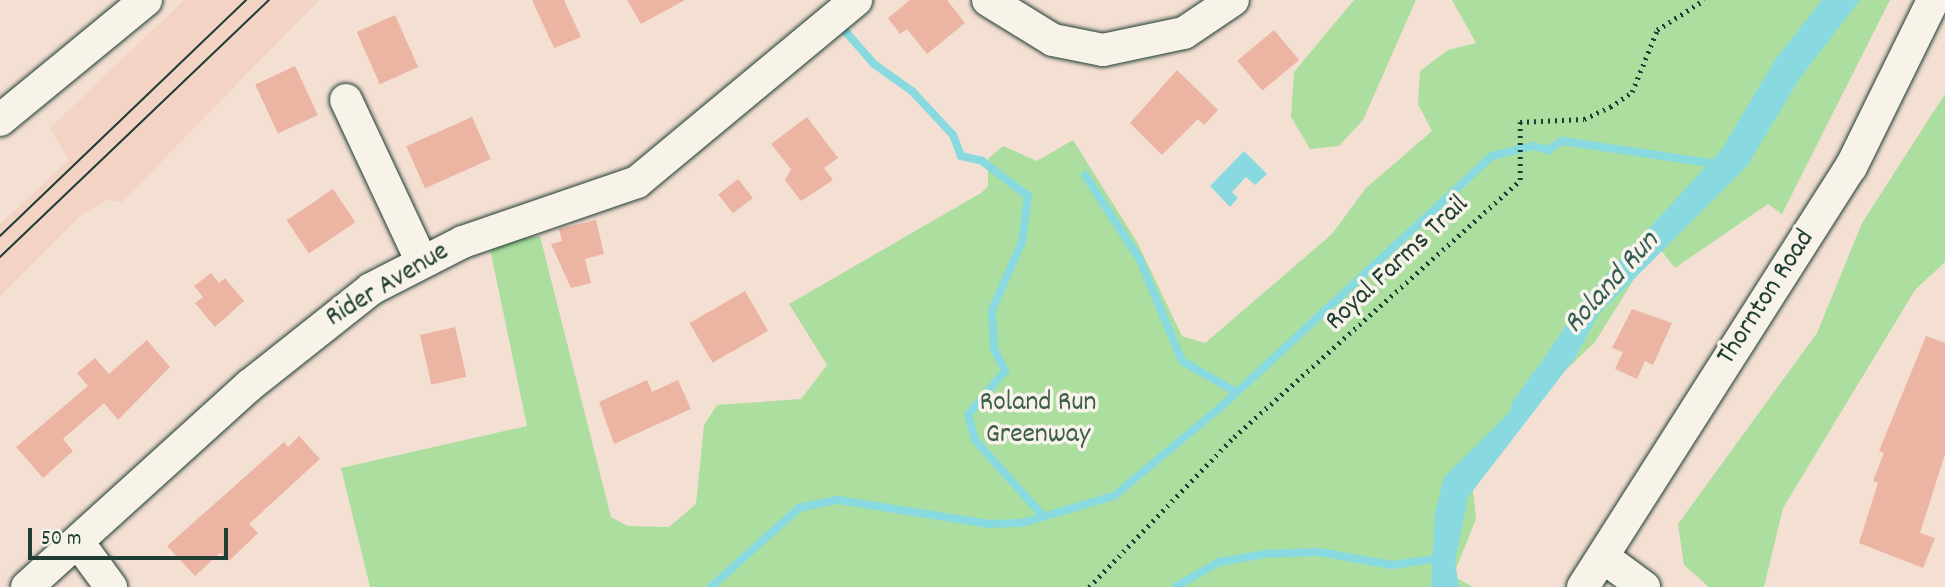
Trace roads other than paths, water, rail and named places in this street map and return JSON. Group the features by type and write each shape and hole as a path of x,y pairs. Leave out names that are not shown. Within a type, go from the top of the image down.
{"street":[{"path":"988,0 1053,40 1103,50 1184,33 1233,0"},
{"name":"Thornton Road","path":"1583,587 1851,167 1933,0"},
{"path":"0,120 129,6"},
{"name":"Rider Avenue","path":"27,587 319,328 421,260 637,181 843,10"},
{"path":"346,100 421,260"},
{"path":"78,542 111,587"},
{"path":"1603,557 1644,587"}],"water":[{"name":"Roland Run","path":"1822,0 1860,0 1800,78 1747,166 1598,315 1575,358 1468,497 1455,561 1459,587 1431,587 1435,513 1444,477 1507,415 1581,302 1722,149 1775,60"},
{"path":"1244,151 1267,174 1255,185 1246,177 1232,192 1238,198 1230,207 1210,186"}],"waterway":[{"path":"839,24 874,64 912,91 953,135 961,156 982,161 1028,196 1022,242 992,310 994,349 1005,371 968,415 975,440 1042,515"},
{"path":"711,587 799,508 838,500 989,524 1022,523 1114,496 1222,406 1492,156 1533,146 1548,150 1562,141 1716,164"},
{"path":"1085,175 1140,260 1182,361 1236,392"},
{"name":"Roland Run","path":"1515,405 1565,336"},
{"path":"1175,587 1219,562 1266,554 1319,552 1392,565 1441,558"}],"tram line":[{"path":"0,236 246,0"},
{"path":"0,257 269,0"}],"park label":[{"name":"Roland Run Greenway","path":"1038,420"}]}
